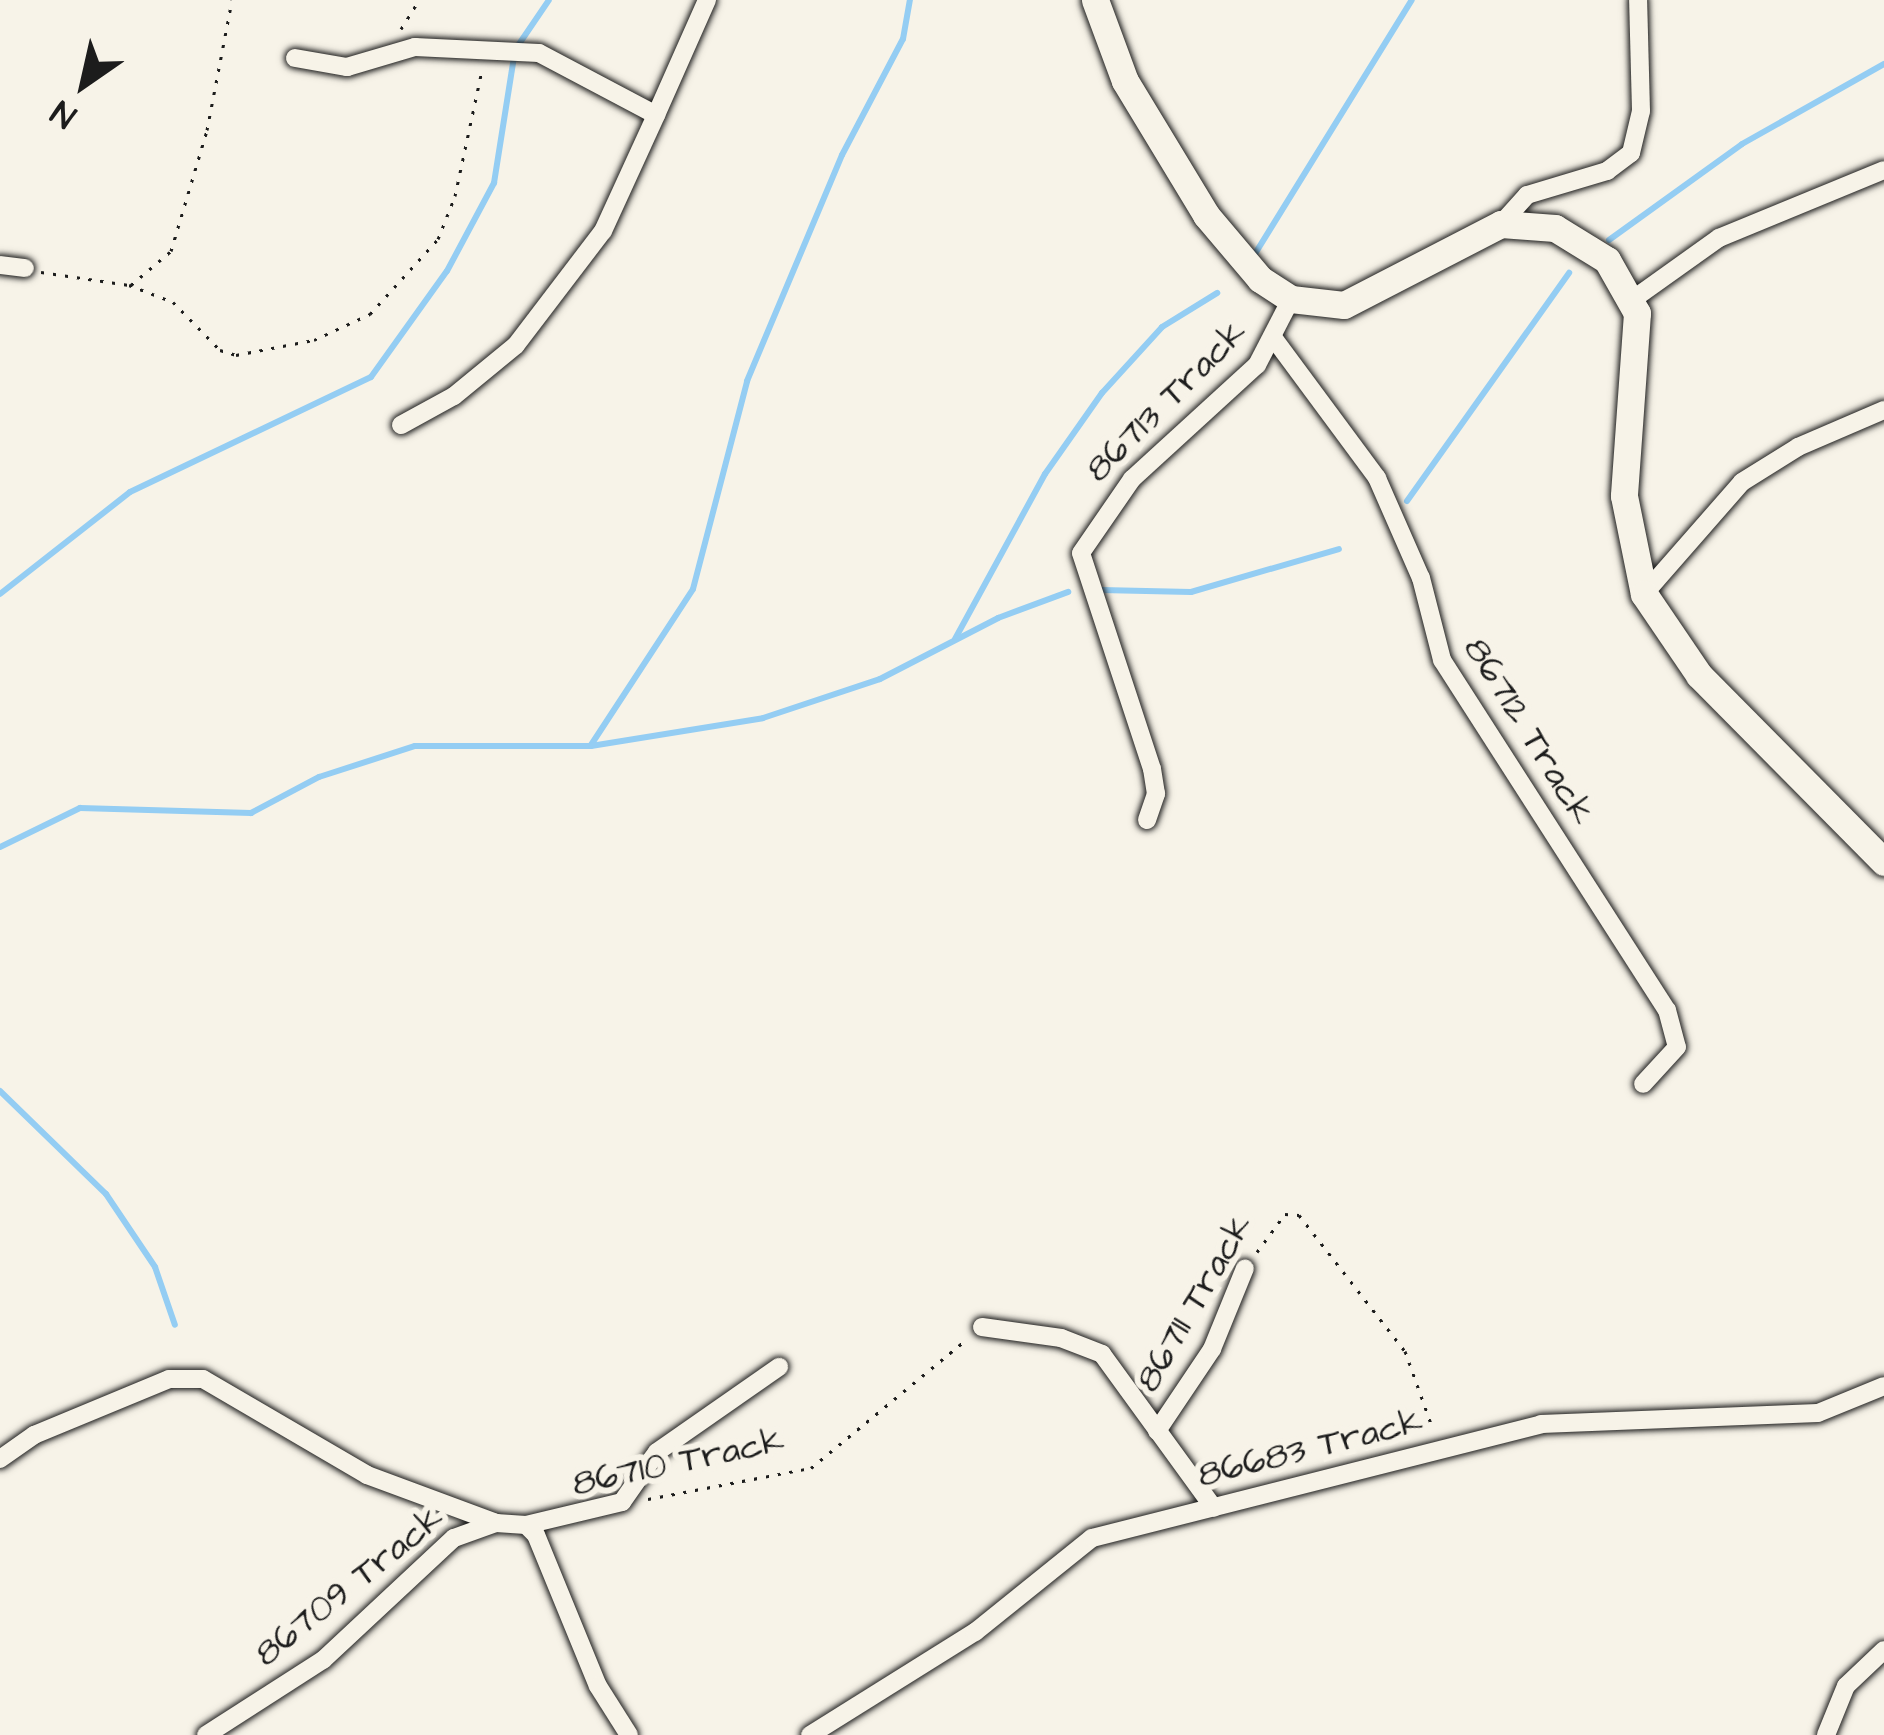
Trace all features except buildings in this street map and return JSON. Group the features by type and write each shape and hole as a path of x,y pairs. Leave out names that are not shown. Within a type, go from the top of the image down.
{"street":[{"path":"401,425 454,396 515,345 603,231 707,0"},
{"path":"1095,0 1125,81 1206,215 1260,279 1314,307 1358,299 1502,224 1527,195 1606,171 1631,153 1641,111 1638,0"},
{"path":"295,58 332,67 415,47 560,59 656,115"},
{"path":"1632,300 1718,238 1884,170"},
{"path":"1502,224 1555,228 1581,242 1607,260 1632,300 1640,344 1624,496 1644,594 1699,676 1884,862"},
{"path":"0,265 25,268"},
{"name":"86713 Track","path":"1147,820 1156,794 1152,769 1081,553 1132,479 1236,388 1275,340 1292,299"},
{"name":"86712 Track","path":"1275,340 1377,478 1421,578 1442,660 1667,1010 1677,1047 1643,1084"},
{"path":"1644,594 1742,482 1798,446 1884,410"},
{"name":"86711 Track","path":"1157,1431 1212,1349 1245,1268"},
{"path":"982,1327 1061,1338 1102,1354 1214,1508"},
{"path":"622,1502 657,1452 779,1367"},
{"path":"6,1454 169,1379 203,1379 367,1474 496,1523"},
{"name":"86683 Track","path":"810,1735 975,1632 1077,1544 1440,1449 1583,1418 1818,1413 1884,1386"},
{"name":"86710 Track","path":"526,1526 622,1502"},
{"name":"86709 Track","path":"206,1735 323,1660 454,1538 496,1523 526,1526"},
{"path":"526,1526 573,1612 598,1686 629,1735"},
{"path":"1826,1735 1846,1686 1884,1650"}],"path":[{"path":"129,285 171,251 207,130 232,0"},
{"path":"25,268 129,285 173,302 220,350 236,355 314,340 370,314 437,239 455,196 486,50"},
{"name":"86711 Track","path":"1245,1268 1285,1214 1299,1215 1405,1352 1440,1449"},
{"name":"86710 Track","path":"622,1502 753,1485 811,1468 982,1327"}],"waterway":[{"path":"0,594 130,492 371,377 447,271 494,183 515,50 549,0"},
{"path":"591,745 693,589 747,381 842,155 903,39 910,0"},
{"path":"1253,257 1412,0"},
{"path":"1609,240 1742,144 1884,64"},
{"path":"1407,501 1569,273"},
{"path":"955,639 1045,474 1102,393 1162,327 1217,293"},
{"path":"1101,590 1191,592 1339,549"},
{"path":"0,847 80,808 251,813 319,777 415,746 591,746 763,718 880,679 998,618 1068,592"},
{"path":"0,1091 106,1194 155,1267 175,1325"}]}
